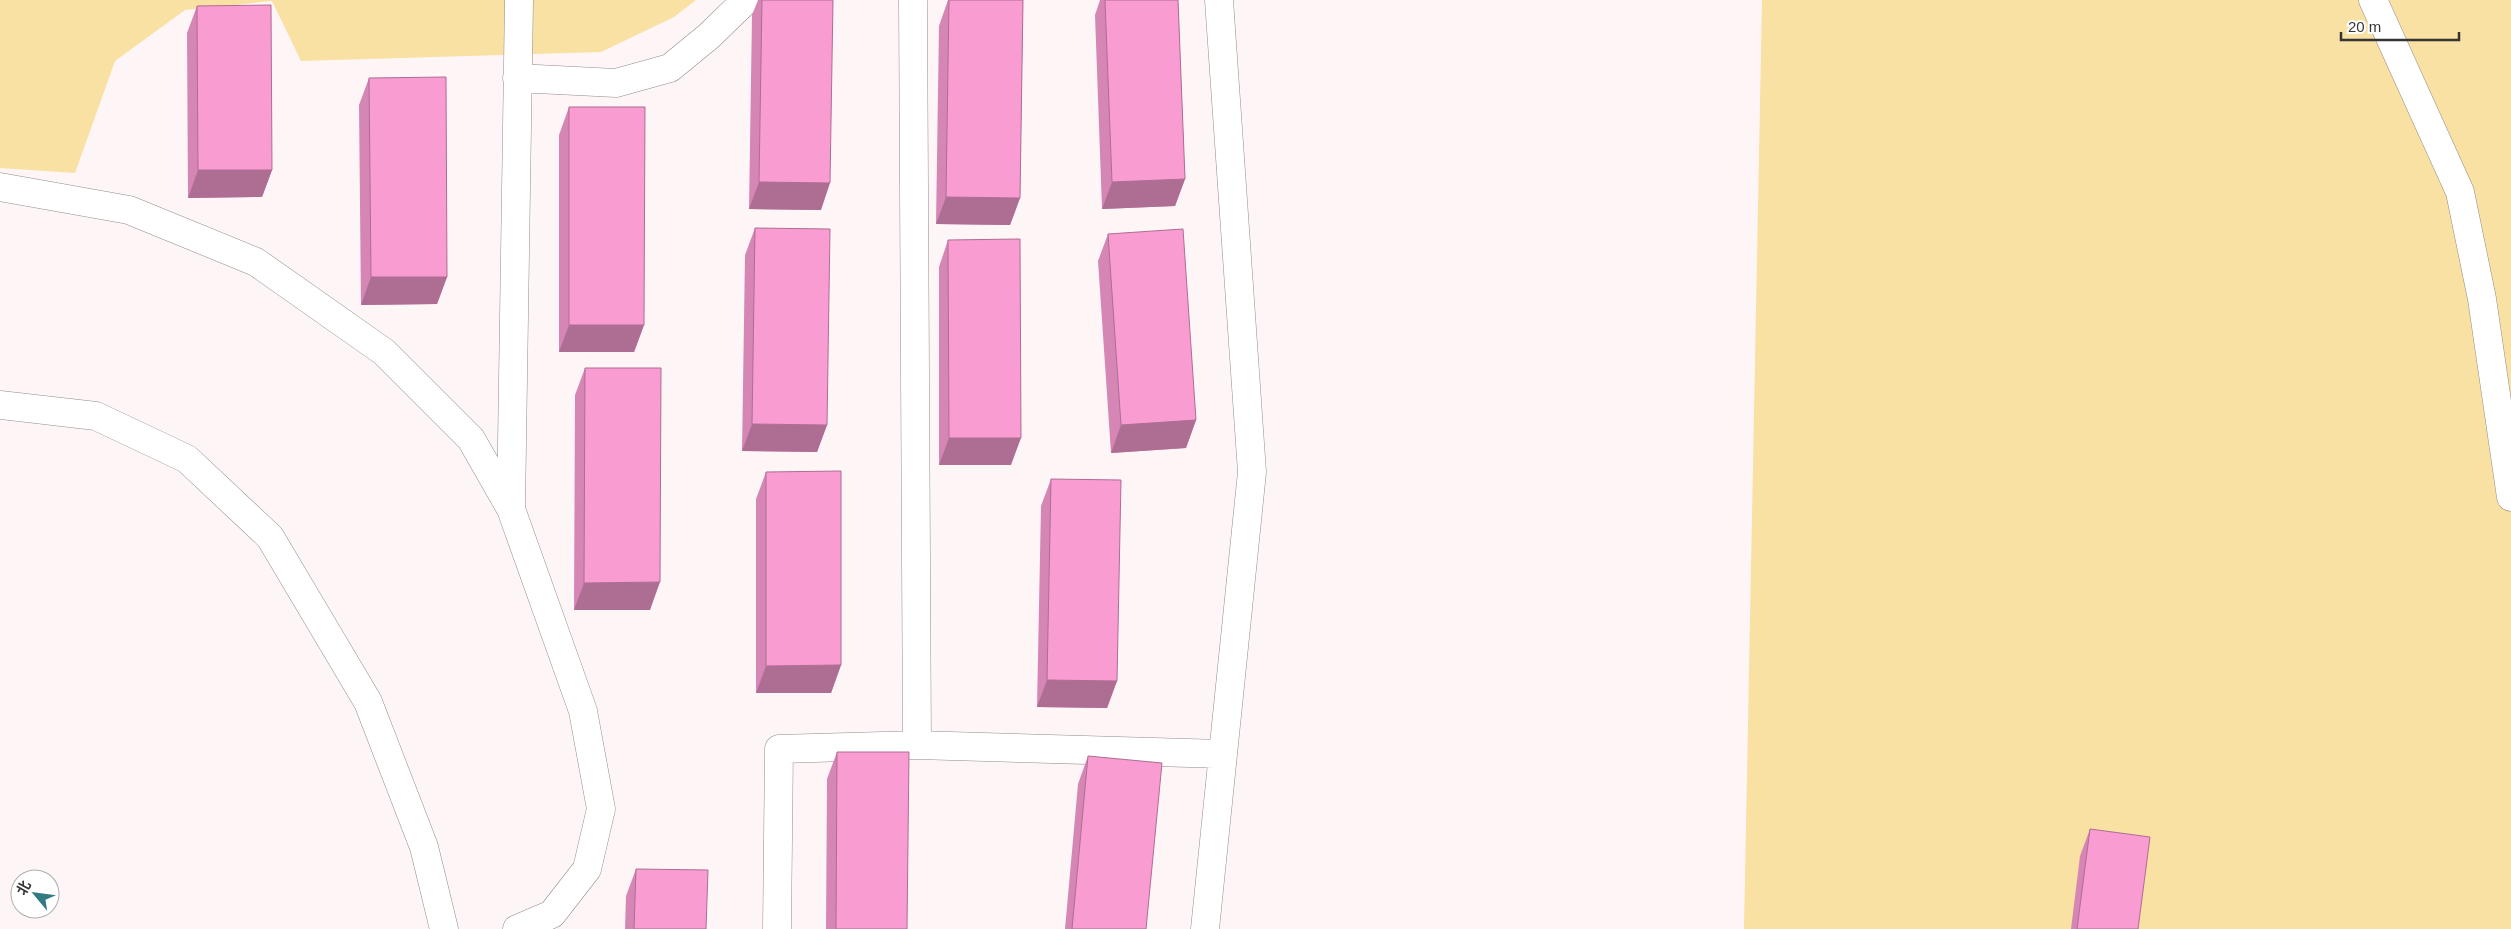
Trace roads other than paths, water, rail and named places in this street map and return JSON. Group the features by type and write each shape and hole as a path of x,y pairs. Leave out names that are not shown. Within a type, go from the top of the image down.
{"street":[{"path":"511,508 519,0"},
{"path":"518,78 616,82 670,68 709,36 746,0"},
{"path":"913,0 917,745"},
{"path":"1205,929 1252,472 1218,0"},
{"path":"2373,0 2460,192 2482,299 2511,497"},
{"path":"0,187 129,210 256,262 384,352 472,440 511,508 583,711 601,809 587,869 552,914 517,929"},
{"path":"0,405 96,416 187,459 270,538 368,702 424,847 444,929"},
{"path":"777,929 779,749 917,745 1223,754"}]}
